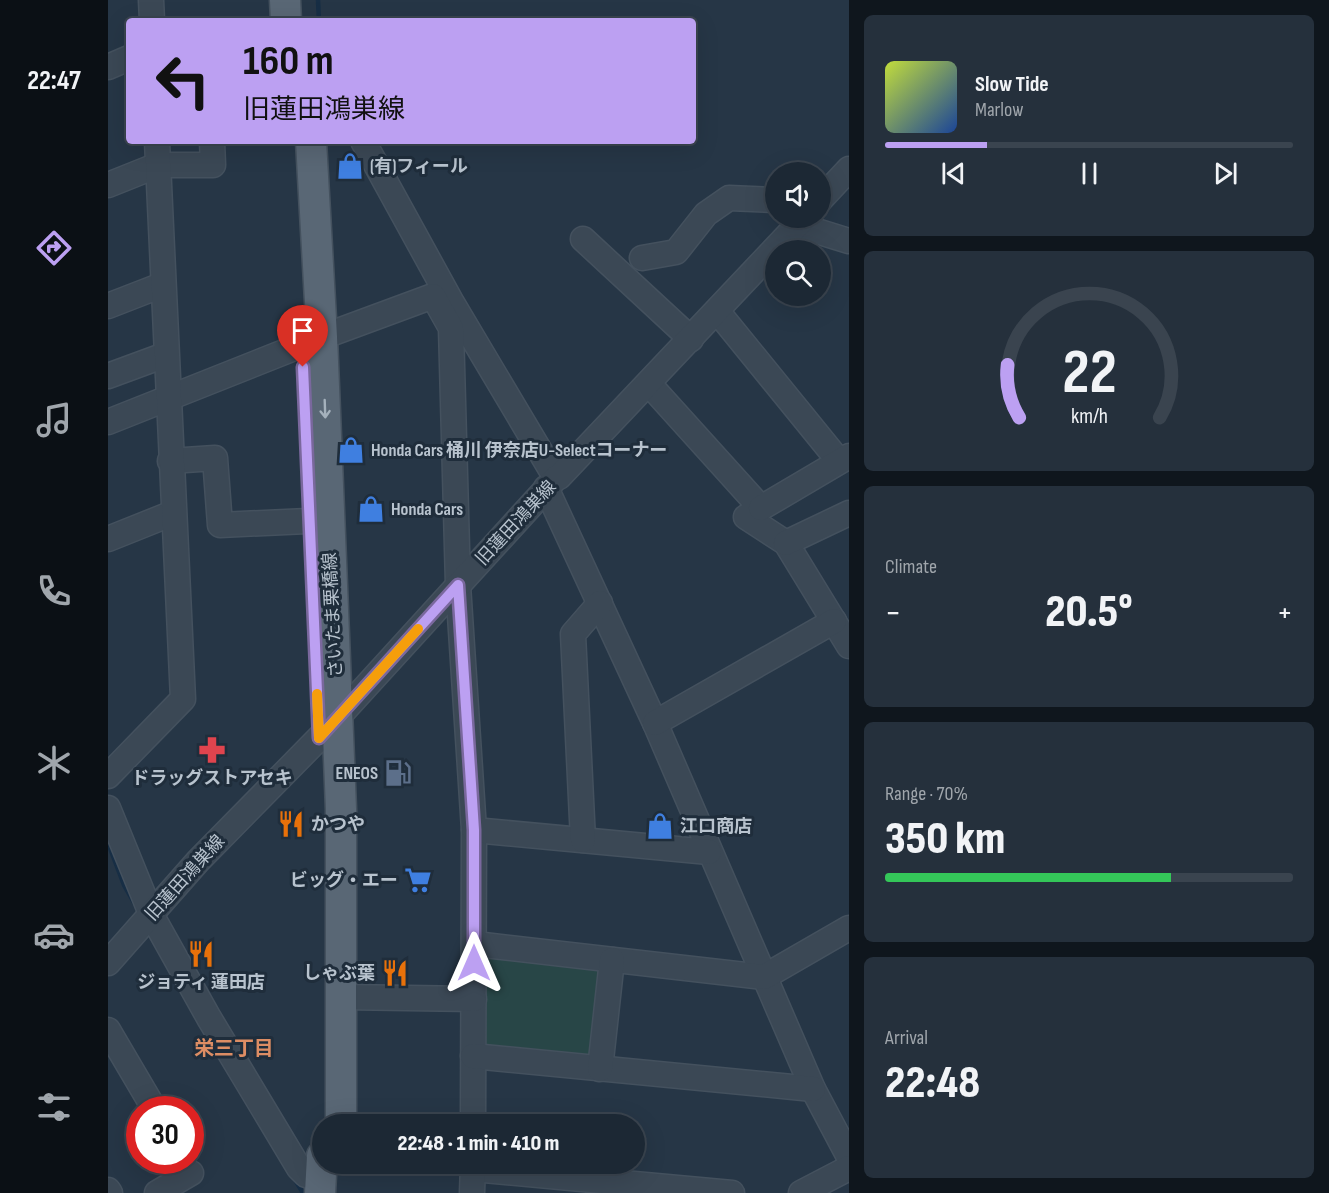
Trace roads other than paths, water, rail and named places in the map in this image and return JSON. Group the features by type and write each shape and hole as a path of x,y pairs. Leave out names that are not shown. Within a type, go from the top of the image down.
{"main road":[{"path":"285,0 286,18"},
{"path":"305,0 306,18"},
{"name":"さいたま栗橋線","path":"292,144 313,341"},
{"name":"さいたま栗橋線","path":"311,144 313,341 328,728 323,801 324,1114"},
{"name":"さいたま栗橋線","path":"328,728 341,809 341,1114"}],"street":[{"path":"151,0 152,18"},
{"path":"108,67 126,59"},
{"path":"108,776 183,699 165,355 157,144"},
{"path":"108,185 158,165 213,165 212,144"},
{"path":"365,144 447,306 551,483 600,603 663,718 709,852 813,1089 849,1157"},
{"path":"831,188 849,169"},
{"path":"642,258 676,252 706,214 729,198 765,200"},
{"name":"旧蓮田鴻巣線","path":"108,963 198,861 328,728 551,483 649,384 794,228"},
{"path":"817,228 849,241"},
{"path":"583,239 691,339"},
{"path":"108,306 162,285"},
{"path":"108,422 433,296 447,306 451,328 458,585 474,830 473,1114"},
{"path":"717,311 844,458 746,517 786,543 849,646"},
{"path":"108,376 165,355"},
{"path":"649,384 761,508"},
{"path":"170,461 215,458 220,525 319,520"},
{"path":"108,538 173,513"},
{"path":"786,543 849,513"},
{"path":"583,840 573,634 600,603"},
{"path":"663,718 834,621"},
{"path":"108,808 146,922 209,1018 299,1168 306,1175 329,1177"},
{"path":"474,830 709,852"},
{"path":"475,944 764,977 849,927"},
{"path":"600,1069 612,960"},
{"path":"340,997 474,999"},
{"path":"108,1030 146,1096"},
{"path":"473,1056 813,1089"},
{"path":"801,1193 849,1168"},
{"path":"472,1193 473,1174"},
{"path":"543,1174 732,1193"},
{"path":"157,1193 191,1176"}],"waterway":[{"path":"318,0 319,18"},
{"path":"108,843 124,885 135,904"},
{"path":"294,1178 303,1193"}],"place":[{"name":"(有)フィール","path":"350,166"},
{"name":"Honda Cars 桶川 伊奈店U-Selectコーナー","path":"351,450"},
{"name":"Honda Cars","path":"371,509"},
{"name":"ドラッグストアセキ","path":"212,750"},
{"name":"ENEOS","path":"398,773"},
{"name":"かつや","path":"291,824"},
{"name":"江口商店","path":"660,826"},
{"name":"ビッグ・エー","path":"418,880"},
{"name":"ジョティ 蓮田店","path":"201,954"},
{"name":"しゃぶ葉","path":"395,973"}],"district":[{"name":"栄三丁目","path":"234,1049"}]}
